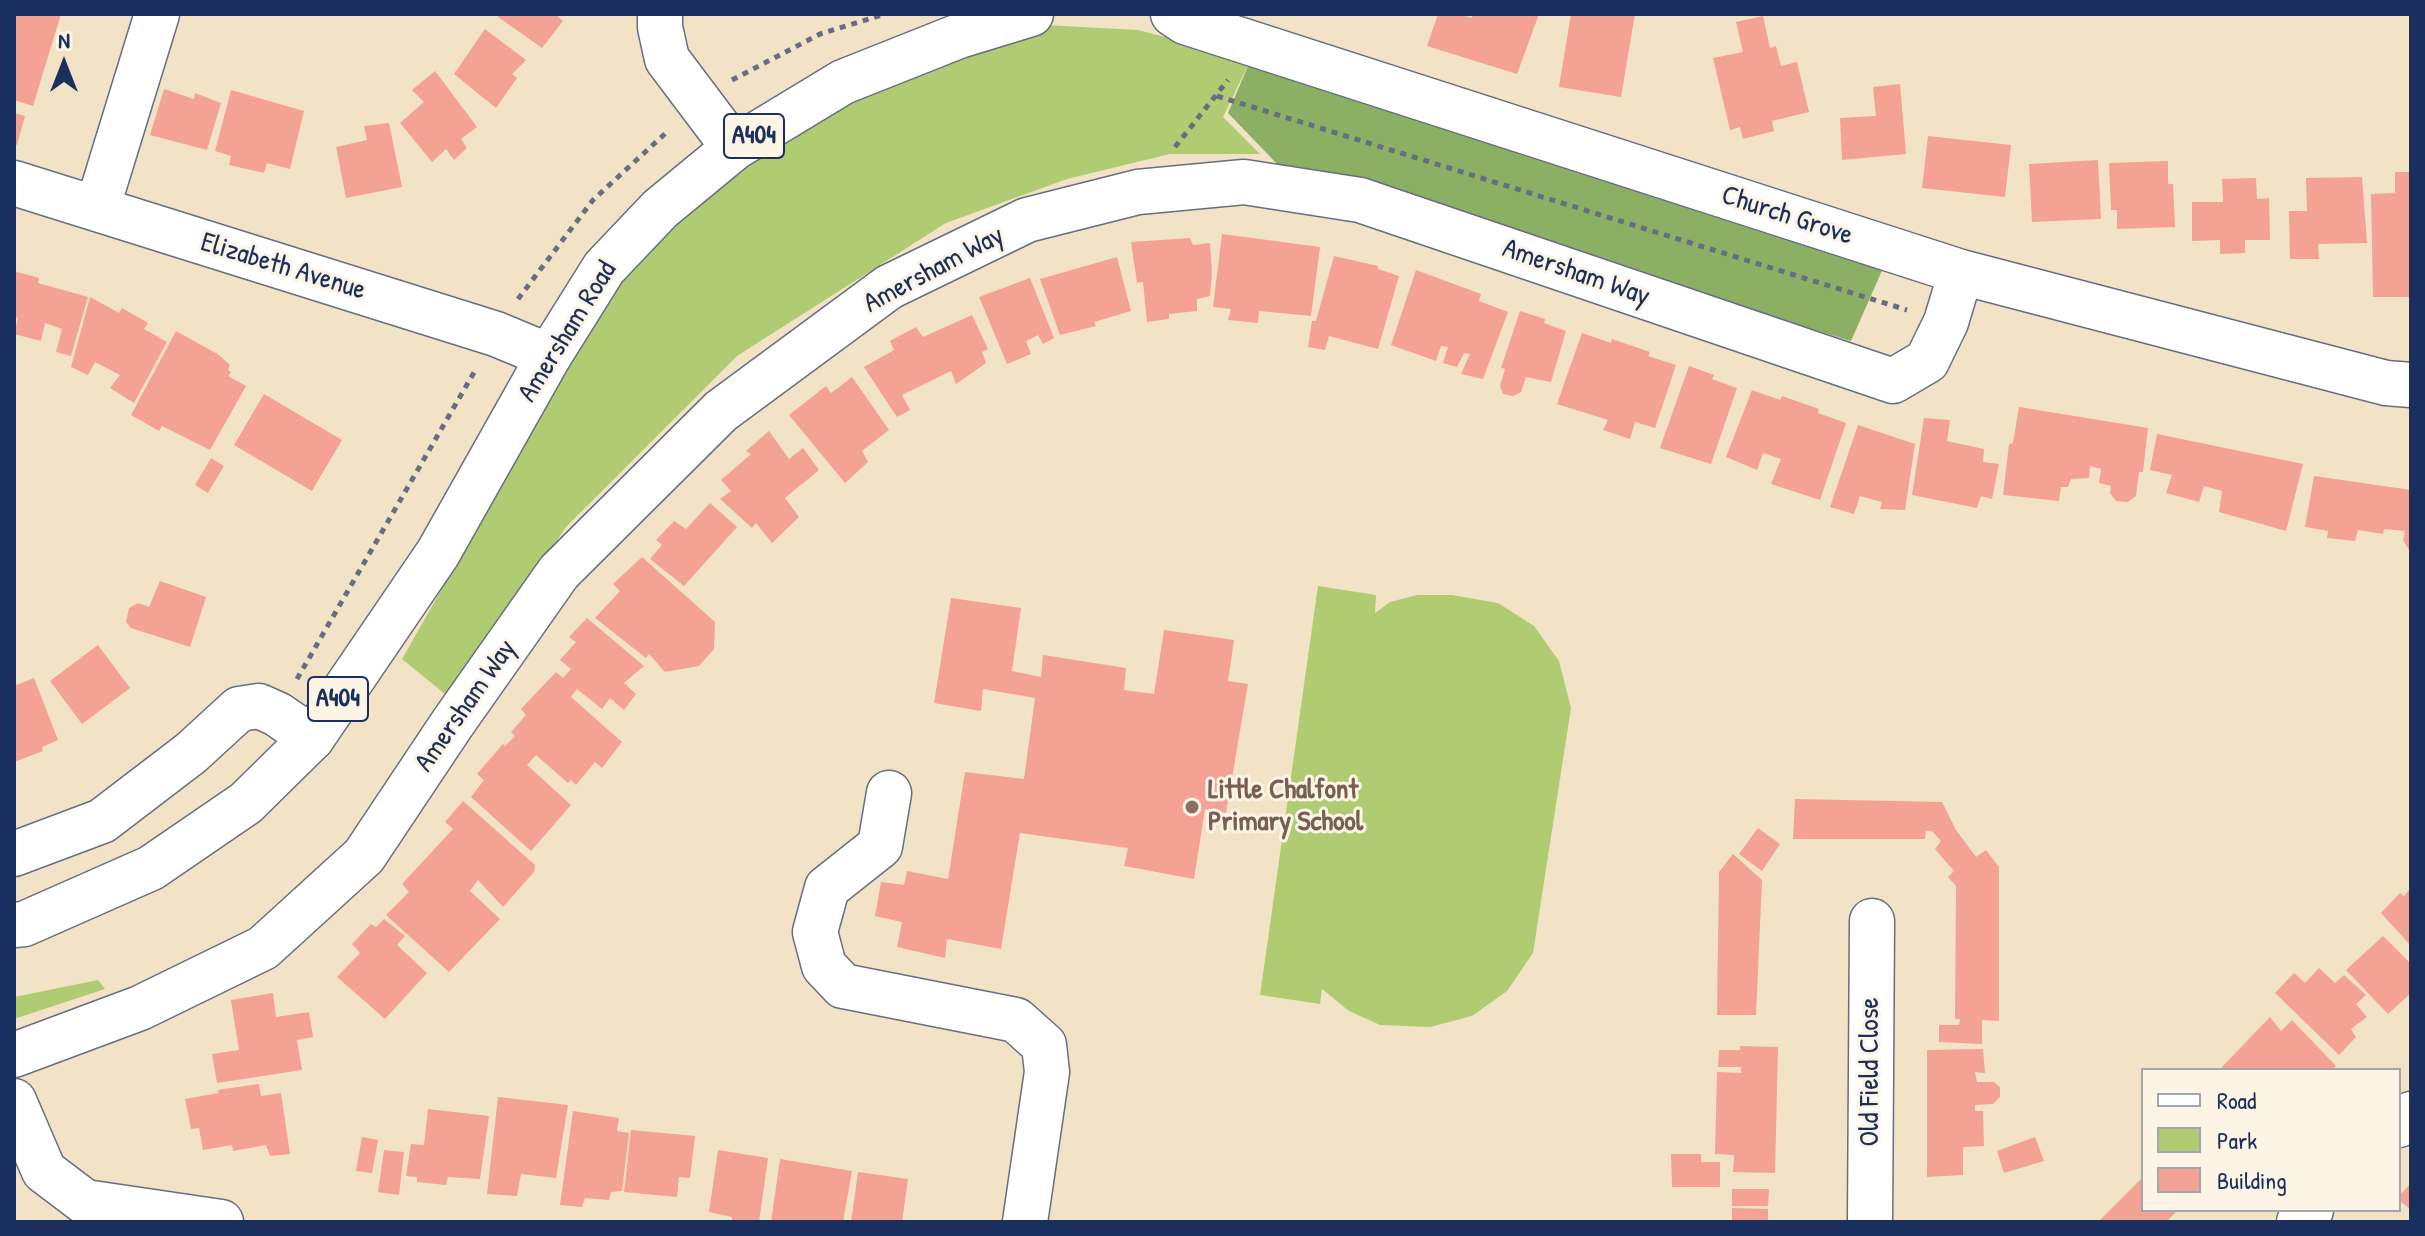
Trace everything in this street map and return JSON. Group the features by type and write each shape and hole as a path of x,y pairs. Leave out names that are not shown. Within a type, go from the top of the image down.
{"street":[{"path":"97,209 157,14"},
{"path":"660,14 667,59 734,148"},
{"name":"Amersham Road","path":"14,925 24,924 151,868 246,803 294,726 438,553 549,356 604,268 660,209 734,148 843,82 959,36 1031,14"},
{"name":"Church Grove","path":"1173,14 1185,22 1961,272 2386,383 2411,385"},
{"name":"Amersham Way","path":"14,1055 140,1008 263,948 364,856 559,572 721,411 889,287 1027,220 1138,192 1244,182 1360,200 1893,381 1927,361 1946,322 1961,272"},
{"name":"Elizabeth Avenue","path":"14,183 496,334 549,356"},
{"path":"14,854 102,821 191,753 239,709 259,706 294,726"},
{"path":"889,793 880,846 827,888 815,932 824,966 843,986 1016,1020 1044,1045 1047,1072 1025,1222"},
{"name":"Old Field Close","path":"1870,1222 1872,921"},
{"path":"14,1101 44,1171 85,1202 221,1222"}],"path":[{"path":"294,726 496,334 524,288 593,200 700,102 732,80 820,34 885,14"},
{"path":"1138,192 1217,96 1253,42"},
{"path":"1217,96 1946,322"}],"green space":[{"path":"1045,25 1138,30 1251,59 1223,117 1260,154 1170,154 1067,179 946,223 737,356 566,527 450,698 402,659 514,462 588,318 652,244 776,140 923,66"},
{"path":"1251,59 1888,257 1851,341 1279,166 1228,113"},
{"path":"1318,586 1376,595 1375,613 1390,602 1417,595 1452,595 1498,603 1534,626 1559,661 1571,708 1533,953 1507,991 1472,1016 1430,1027 1380,1025 1349,1011 1322,989 1320,1004 1260,995"},
{"path":"98,980 105,989 14,1019 14,997"}],"building":[{"path":"14,14 61,14 33,106 14,100"},
{"path":"501,14 561,14 558,17 563,21 542,48 498,17"},
{"path":"1438,14 1459,14 1472,18 1473,14 1539,14 1517,74 1427,46"},
{"path":"1571,14 1635,14 1621,97 1559,87"},
{"path":"1763,16 1770,48 1776,46 1781,66 1797,62 1809,112 1772,121 1774,131 1743,139 1740,127 1730,130 1713,58 1743,52 1736,22"},
{"path":"485,29 526,60 512,74 517,78 496,108 454,74"},
{"path":"435,71 477,127 461,139 467,148 454,160 446,149 432,162 400,123 424,102 412,90"},
{"path":"1900,84 1906,154 1842,160 1840,118 1876,116 1873,87"},
{"path":"164,89 194,99 195,93 221,103 207,150 150,135"},
{"path":"231,90 304,111 290,169 267,163 264,173 229,165 231,156 215,151"},
{"path":"14,113 25,116 17,145 14,144"},
{"path":"389,123 402,187 346,198 336,147 367,140 364,126"},
{"path":"1928,136 2011,145 2005,197 1922,188"},
{"path":"2098,160 2101,219 2032,222 2029,164"},
{"path":"2168,161 2168,184 2173,184 2175,227 2117,229 2117,210 2111,210 2109,163"},
{"path":"2395,172 2411,172 2411,297 2373,297 2371,194 2395,193"},
{"path":"2362,177 2367,243 2318,244 2319,259 2290,259 2289,211 2307,211 2306,178"},
{"path":"2256,178 2257,199 2269,198 2270,240 2245,240 2245,253 2220,254 2220,240 2192,241 2192,202 2223,202 2222,179"},
{"path":"1222,234 1320,247 1311,316 1259,311 1258,323 1228,320 1231,309 1213,307"},
{"path":"1190,238 1193,245 1210,243 1210,296 1197,299 1197,311 1169,314 1169,319 1147,322 1143,282 1137,283 1131,242"},
{"path":"1334,256 1378,266 1378,269 1399,276 1378,349 1329,336 1325,350 1308,347 1312,321 1316,321"},
{"path":"1117,257 1131,311 1094,322 1096,326 1060,335 1040,279"},
{"path":"1416,270 1481,294 1479,301 1508,312 1483,379 1461,374 1470,354 1464,353 1457,367 1443,363 1448,347 1441,346 1436,361 1391,345"},
{"path":"14,271 39,278 38,283 88,297 71,356 56,352 62,329 45,323 41,341 14,334 18,318 14,317"},
{"path":"1030,278 1054,338 1043,344 1038,335 1026,341 1031,354 1007,364 979,297"},
{"path":"90,297 119,313 122,308 148,323 144,329 167,342 134,403 110,388 120,375 95,362 88,375 71,367"},
{"path":"1520,311 1545,319 1544,323 1566,331 1551,382 1526,377 1521,392 1513,396 1503,394 1500,386 1505,369 1501,368"},
{"path":"972,315 988,349 982,352 986,363 956,384 951,371 902,395 910,410 897,417 864,367 894,350 890,341 916,327 923,337"},
{"path":"176,331 219,355 230,365 228,376 246,386 210,450 162,426 159,431 131,415"},
{"path":"1582,333 1611,343 1612,339 1676,365 1655,428 1635,422 1630,439 1603,430 1608,420 1557,404"},
{"path":"1689,366 1737,388 1711,464 1660,448"},
{"path":"852,377 889,430 862,451 868,462 845,483 789,415 826,386 831,393"},
{"path":"1752,390 1780,400 1782,396 1819,409 1818,413 1846,423 1820,500 1771,484 1781,459 1763,453 1757,470 1726,457"},
{"path":"264,394 342,440 312,491 234,445"},
{"path":"2019,407 2148,428 2143,472 2139,472 2136,496 2128,502 2116,501 2110,493 2111,486 2099,483 2101,469 2090,466 2089,478 2071,479 2068,487 2061,487 2059,501 2003,495 2009,444 2013,443"},
{"path":"1924,418 1950,420 1947,441 1984,449 1983,462 1999,464 1992,499 1981,496 1977,508 1912,495"},
{"path":"1858,425 1915,444 1905,510 1880,509 1882,502 1860,496 1854,514 1830,507"},
{"path":"769,431 789,459 803,448 819,470 785,498 799,517 772,543 756,523 752,528 720,499 731,491 721,480 751,454 746,451"},
{"path":"2157,434 2303,464 2286,531 2219,512 2222,491 2204,486 2199,502 2166,493 2172,475 2150,470"},
{"path":"211,458 224,466 208,493 195,485"},
{"path":"2314,476 2411,490 2411,553 2403,540 2405,531 2384,529 2383,534 2358,530 2355,541 2327,538 2328,531 2305,527"},
{"path":"710,503 737,527 684,586 650,559 662,545 656,540 674,521 686,529"},
{"path":"642,557 715,622 714,649 699,666 665,672 649,654 646,658 595,618 620,591 613,584"},
{"path":"160,581 206,597 190,647 131,628 126,622 129,608 138,603 149,607"},
{"name":"Little Chalfont Primary School","path":"951,598 1021,608 1012,671 1041,677 1043,655 1126,668 1124,690 1154,694 1164,630 1234,640 1228,681 1248,684 1226,813 1205,809 1194,879 1124,866 1128,848 1020,833 1001,949 947,939 945,958 897,947 902,922 875,916 881,882 904,885 907,871 948,879 965,772 1024,779 1035,698 983,689 981,711 934,703"},
{"path":"587,618 644,666 624,683 636,694 624,710 610,698 602,709 577,689 571,697 622,742 602,768 595,762 576,785 571,780 568,783 536,755 527,765 571,805 531,851 471,797 484,780 477,774 503,744 505,746 515,736 511,732 526,715 521,709 556,672 563,678 571,669 560,660 576,642 569,637"},
{"path":"98,645 130,688 82,724 50,681"},
{"path":"34,678 58,740 42,747 43,751 14,762 14,686"},
{"path":"1795,799 1942,802 1956,830 1976,857 1986,850 1999,867 1999,1021 1982,1020 1982,1044 1939,1042 1939,1025 1959,1025 1960,1019 1955,1019 1956,886 1948,877 1954,871 1935,849 1941,841 1932,831 1926,831 1925,839 1793,839"},
{"path":"463,801 535,865 534,872 503,907 478,880 470,891 500,919 449,972 386,915 409,892 402,884 453,829 445,822"},
{"path":"1758,828 1780,844 1762,871 1739,854"},
{"path":"1733,854 1762,880 1756,1015 1717,1015 1719,872"},
{"path":"2411,888 2411,946 2381,913 2400,893 2404,896"},
{"path":"384,919 405,936 397,945 427,973 385,1019 337,977 360,953 352,944 371,924 376,927"},
{"path":"2383,936 2411,964 2411,993 2388,1014 2346,970"},
{"path":"2319,968 2335,983 2344,975 2366,995 2356,1004 2367,1017 2351,1029 2356,1037 2339,1055 2275,993 2294,973 2305,983"},
{"path":"273,993 276,1017 309,1012 313,1037 297,1040 302,1070 217,1083 212,1054 239,1050 231,1000"},
{"path":"2270,1017 2281,1031 2292,1020 2336,1066 2334,1068 2222,1067"},
{"path":"1740,1046 1778,1047 1775,1173 1733,1172 1734,1155 1715,1154 1717,1072 1741,1073 1741,1067 1718,1067 1719,1050 1740,1050"},
{"path":"1983,1049 1985,1073 1975,1072 1977,1082 1994,1082 2000,1087 2000,1097 1993,1104 1975,1105 1975,1111 1983,1111 1984,1146 1963,1147 1963,1175 1927,1177 1927,1050"},
{"path":"259,1084 261,1096 281,1093 290,1154 270,1156 266,1145 233,1151 232,1145 203,1150 199,1128 191,1129 185,1099 219,1093 217,1090"},
{"path":"498,1097 568,1105 556,1178 521,1174 517,1196 487,1194"},
{"path":"428,1109 489,1116 480,1179 448,1177 446,1185 417,1182 417,1177 406,1176 411,1144 424,1145"},
{"path":"573,1111 619,1118 617,1131 629,1133 622,1191 611,1192 609,1200 585,1198 582,1207 560,1205"},
{"path":"631,1130 695,1136 690,1178 679,1177 677,1197 624,1192"},
{"path":"362,1137 378,1140 372,1173 356,1171"},
{"path":"2035,1137 2044,1161 2004,1173 1997,1151"},
{"path":"384,1150 404,1152 399,1195 378,1192"},
{"path":"718,1150 768,1158 759,1222 732,1222 732,1217 709,1212"},
{"path":"1671,1154 1701,1154 1701,1162 1720,1162 1720,1187 1672,1187"},
{"path":"780,1159 852,1171 843,1222 771,1222"},
{"path":"858,1172 908,1179 902,1222 851,1222"},
{"path":"2141,1179 2141,1212 2176,1212 2166,1222 2098,1222"},
{"path":"2411,1183 2411,1210 2401,1202 2401,1194"},
{"path":"1732,1189 1769,1189 1768,1206 1732,1206"},
{"path":"1732,1208 1768,1209 1768,1222 1732,1222"}],"place":[{"name":"Little Chalfont Primary School","path":"1192,807"}]}
